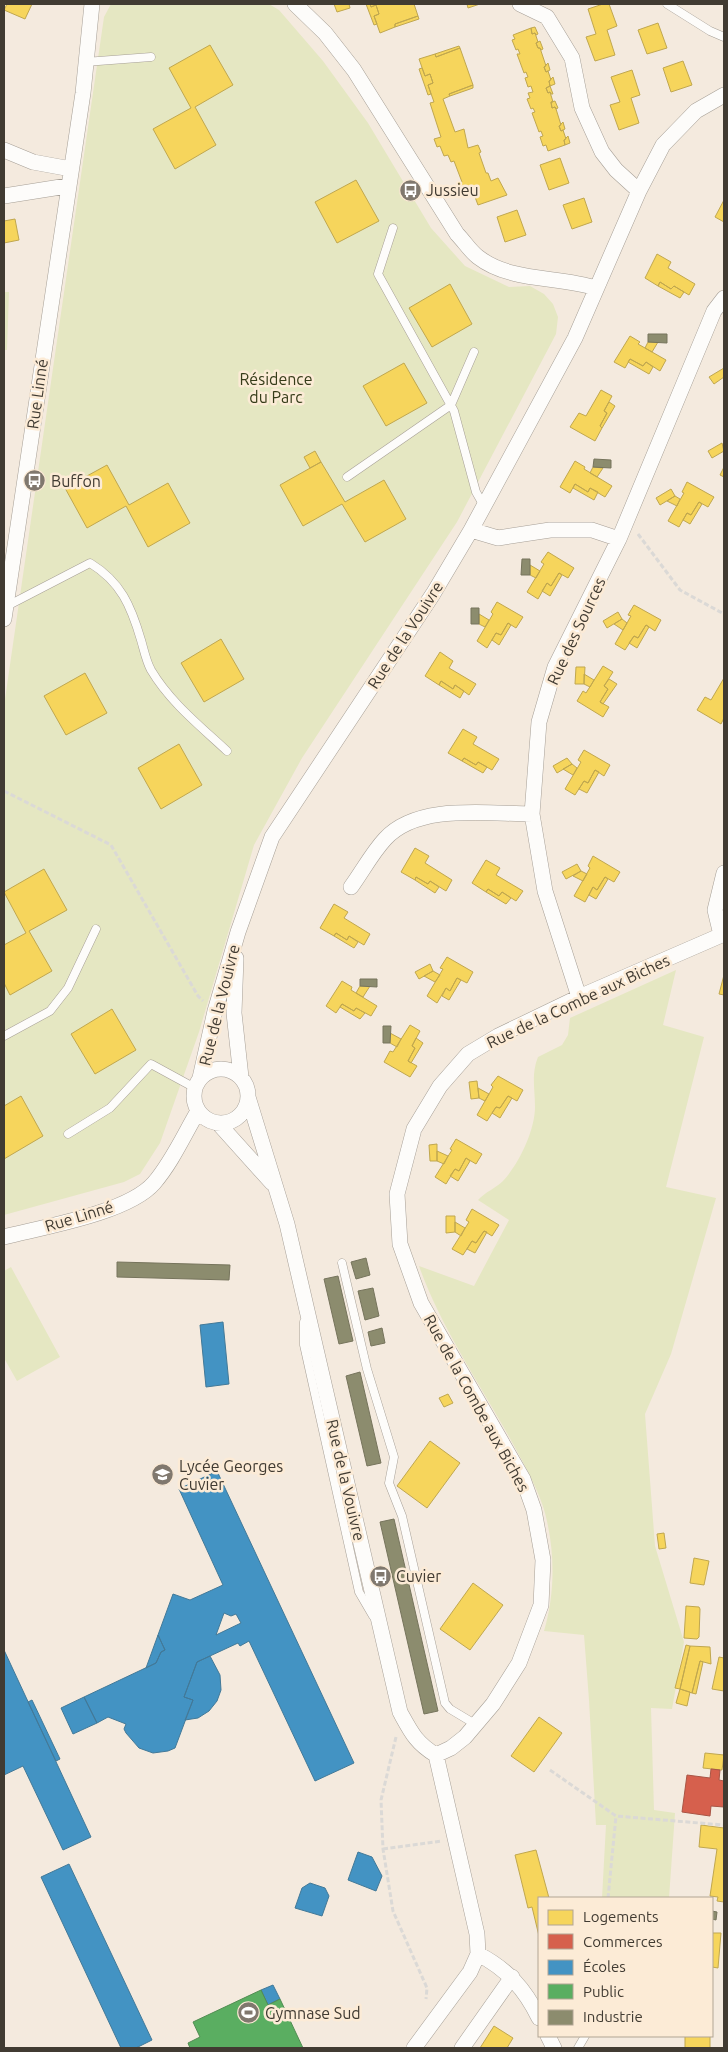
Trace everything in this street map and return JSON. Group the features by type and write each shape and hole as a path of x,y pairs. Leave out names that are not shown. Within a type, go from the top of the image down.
{"street":[{"name":"Rue Linné","path":"4,610 71,169 92,4"},
{"path":"295,4 325,33 354,70 457,234 478,257 508,272 578,283 596,288"},
{"path":"520,4 547,17 572,58 582,108 602,152 616,170 639,191"},
{"name":"Rue de la Vouivre","path":"197,1083 214,1011 238,932 272,836 427,602 471,530 575,338 639,191 663,145 696,111 724,96"},
{"path":"4,150 33,162 71,169"},
{"path":"4,196 67,186"},
{"name":"Rue des Sources","path":"579,997 545,891 532,814 539,722 553,676 619,539 714,311 724,298"},
{"path":"471,530 498,538 550,530 592,530 619,539"},
{"path":"351,887 385,839 408,823 424,816 440,813 532,814"},
{"path":"723,935 715,910 724,873"},
{"name":"Rue de la Vouivre","path":"238,932 234,1012 241,1077"},
{"name":"Rue de la Combe aux Biches","path":"436,1755 451,1748 475,1724 493,1704 520,1663 541,1605 544,1560 534,1510 523,1479 421,1303 400,1244 396,1194 414,1129 440,1086 468,1054 498,1036 579,997 723,935"},
{"path":"220,1068 235,1072 241,1077 248,1089 247,1105 242,1113 227,1123 218,1123 204,1117 198,1111 195,1104 197,1083 206,1073 220,1068"},
{"name":"Rue de la Vouivre","path":"248,1096 287,1224 400,1712 415,1738 423,1747 436,1755"},
{"name":"Rue Linné","path":"4,1237 101,1212 131,1199 153,1184 198,1111"},
{"name":"Rue de la Vouivre","path":"218,1123 266,1175 278,1192"},
{"path":"414,2048 470,1972 478,1954 477,1934 436,1755"},
{"path":"478,1954 512,1977 531,2001 538,2016"},
{"path":"462,2048 512,1977"}],"lane":[{"path":"667,4 710,32 724,38"},
{"path":"86,62 151,57"},
{"path":"393,228 378,274 451,405 476,492 484,506"},
{"path":"347,477 451,405 474,352"},
{"path":"4,610 90,563 104,572 121,590 134,615 149,668 170,698 227,751"},
{"path":"4,1036 50,1011 68,988 96,929"},
{"path":"68,1134 110,1108 152,1064 197,1083"},
{"path":"342,1263 367,1368 394,1457 388,1483 402,1516 445,1702 450,1709 475,1724"},
{"path":"578,2048 584,2037"}],"path":[{"path":"626,519 680,590 724,614"},
{"path":"4,791 111,845 198,996 214,1011"},
{"path":"396,1736 381,1800 383,1849 393,1911 427,1988 426,1999"},
{"path":"550,1770 616,1816 723,1825"},
{"path":"608,1897 616,1816"},
{"path":"383,1849 456,1839"}],"green space":[{"name":"Résidence du Parc","path":"111,4 269,4 279,10 323,61 368,123 431,228 465,266 509,287 530,286 544,294 553,304 558,317 556,334 457,522 302,758 254,845 199,1032 160,1143 140,1174 124,1182 4,1215 4,706 104,17"},
{"path":"4,292 9,292 7,350 4,350"},
{"path":"676,970 663,1025 704,1037 666,1187 716,1198 671,1354 645,1414 655,1546 684,1642 672,1709 651,1708 654,1810 675,1813 669,1897 602,1897 606,1825 596,1825 584,1635 544,1631 552,1592 552,1552 542,1502 519,1455 437,1309 419,1266 474,1286 509,1220 478,1200 503,1181 515,1166 532,1126 535,1107 534,1076 538,1057 562,1045 568,1035 570,1018"},
{"path":"11,1267 60,1357 17,1381 4,1358 4,1271"}],"building: Logements":[{"path":"7,4 32,4 25,19 4,10"},
{"path":"334,4 349,4 350,8 337,12"},
{"path":"366,4 370,4 371,7 376,5 379,14 374,16 377,24 374,25"},
{"path":"370,4 414,4 418,16 395,24 395,27 380,33 374,16 379,14 376,5 371,7"},
{"path":"467,4 480,4 468,8"},
{"path":"609,4 617,26 607,30 615,55 595,61 586,37 596,34 588,9"},
{"path":"418,16 419,19 395,27 395,24"},
{"path":"658,23 667,48 647,54 638,30"},
{"path":"535,27 538,34 536,35 535,33 532,34 531,28"},
{"path":"531,28 532,34 535,33 538,42 536,43 538,48 540,48 546,66 544,67 546,72 548,71 551,80 549,81 550,86 546,88 548,93 550,92 553,102 551,102 552,108 555,107 556,109 561,125 559,126 561,131 563,130 566,139 564,140 565,145 548,151 546,145 543,146 540,137 543,136 541,131 539,132 532,113 535,112 533,108 531,109 527,99 530,98 528,93 533,92 531,86 528,87 525,78 528,77 526,72 524,73 517,54 520,54 512,40 515,39 513,35"},
{"path":"540,41 543,49 541,50 536,43"},
{"path":"210,45 233,85 195,107 216,145 175,169 153,129 191,108 169,68"},
{"path":"459,46 460,48 436,57 435,54"},
{"path":"460,48 473,85 449,94 450,96 443,99 455,132 464,129 468,148 478,145 486,173 488,173 491,181 498,178 507,195 478,205 475,197 478,196 475,186 461,191 458,183 462,182 454,161 451,162 448,155 444,156 440,146 437,147 434,139 441,137 430,103 434,102 428,85 433,83 430,74 425,76 419,59 435,54 436,57"},
{"path":"683,61 692,85 671,92 663,68"},
{"path":"548,63 550,70 546,72 544,67"},
{"path":"422,68 425,76 430,74 433,83 428,85 431,94 428,95 419,69"},
{"path":"632,70 640,95 631,98 639,123 619,130 610,105 620,102 611,77"},
{"path":"553,77 555,84 550,86 549,81"},
{"path":"473,85 473,88 450,96 449,94"},
{"path":"550,86 553,94 548,93 546,88"},
{"path":"555,101 558,108 556,109 555,107 552,108 551,102"},
{"path":"563,122 565,129 561,131 559,126"},
{"path":"568,136 570,143 565,145 564,140"},
{"path":"560,158 569,183 549,190 540,165"},
{"path":"356,180 379,221 337,243 315,202"},
{"path":"584,198 592,222 572,229 563,205"},
{"path":"724,200 724,222 715,217"},
{"path":"517,210 526,235 505,242 497,217"},
{"path":"15,219 19,240 4,243 4,221"},
{"path":"657,254 671,262 668,268 695,284 689,295 674,286 671,289 660,282 658,286 645,278"},
{"path":"660,282 671,289 674,286 684,292 680,298 658,286"},
{"path":"450,284 472,324 432,347 409,308"},
{"path":"630,336 640,342 638,344 666,360 660,371 646,362 643,366 630,359 625,368 614,362"},
{"path":"648,342 658,342 652,352 645,348"},
{"path":"630,359 643,366 646,362 653,367 649,374 628,362"},
{"path":"404,363 427,403 386,426 363,386"},
{"path":"724,368 724,377 714,384 709,377"},
{"path":"601,390 612,396 604,411 607,413 595,441 570,427 579,413 586,416"},
{"path":"609,402 615,406 602,428 600,426 607,413 604,411"},
{"path":"722,443 724,451 712,458 708,451"},
{"path":"315,451 321,462 310,468 304,457"},
{"path":"575,461 585,467 584,469 612,486 605,497 590,488 588,492 575,484 570,493 560,487"},
{"path":"321,462 345,502 384,480 406,519 365,542 342,504 303,526 280,485"},
{"path":"107,465 129,505 168,483 190,523 148,547 126,506 87,528 65,488"},
{"path":"593,467 603,468 597,477 590,473"},
{"path":"724,467 724,477 720,475"},
{"path":"687,482 714,497 708,507 699,502 691,515 687,513 679,527 668,521 684,493 682,492"},
{"path":"575,484 588,492 590,488 598,492 594,500 573,488"},
{"path":"671,489 675,496 660,505 656,498"},
{"path":"675,496 680,499 677,506 667,501"},
{"path":"699,502 702,504 690,524 683,520 687,513 691,515"},
{"path":"548,552 574,568 568,578 559,573 551,586 547,583 538,599 527,592 544,564 541,562"},
{"path":"530,565 540,571 536,578 530,575"},
{"path":"559,573 562,575 550,596 542,591 547,583 551,586"},
{"path":"497,602 523,617 516,628 508,623 501,635 496,633 487,648 477,641 493,614 491,612"},
{"path":"634,605 661,620 655,631 646,625 638,638 634,636 625,650 615,644 631,616 628,615"},
{"path":"618,612 622,619 607,628 603,621"},
{"path":"479,614 489,620 485,627 479,624"},
{"path":"622,619 627,623 623,630 614,624"},
{"path":"508,623 511,625 499,645 492,640 496,633 501,635"},
{"path":"646,625 649,627 637,648 629,643 634,636 638,638"},
{"path":"221,639 244,679 204,702 181,663"},
{"path":"440,652 453,661 449,668 476,684 469,695 455,685 453,689 441,681 439,685 425,676"},
{"path":"603,666 613,672 604,686 608,689 600,702 609,707 603,717 577,701 583,691 586,693"},
{"path":"576,667 585,667 584,684 575,684"},
{"path":"85,673 107,713 66,735 44,696"},
{"path":"584,674 594,680 590,687 584,684"},
{"path":"724,678 724,718 721,724 697,710 705,697 711,700"},
{"path":"609,679 617,684 603,704 600,702 608,689 604,686"},
{"path":"441,681 453,689 455,685 464,691 460,698 439,685"},
{"path":"463,729 477,737 473,744 499,759 492,770 478,762 476,765 464,758 462,761 448,753"},
{"path":"179,744 202,785 161,809 138,768"},
{"path":"584,750 610,765 604,776 595,770 588,783 584,781 575,795 565,789 581,762 578,760"},
{"path":"464,758 476,765 478,762 487,767 483,773 462,761"},
{"path":"567,758 572,764 557,773 553,766"},
{"path":"572,764 577,768 573,775 563,769"},
{"path":"595,770 599,772 587,793 579,789 584,781 588,783"},
{"path":"415,848 429,856 425,863 452,880 446,891 430,881 428,884 416,877 415,880 401,872"},
{"path":"593,856 620,872 614,882 605,877 597,890 593,887 585,902 574,896 590,868 588,866"},
{"path":"486,860 500,868 496,875 523,891 516,901 502,892 499,896 488,889 486,892 472,883"},
{"path":"577,864 581,871 566,879 562,872"},
{"path":"44,869 67,910 29,931 52,971 10,995 4,983 4,945 26,933 4,892"},
{"path":"581,871 587,874 583,881 573,876"},
{"path":"416,877 428,884 430,881 439,887 435,893 415,880"},
{"path":"605,877 608,879 596,899 589,895 593,887 597,890"},
{"path":"488,889 499,896 502,892 511,898 506,904 486,892"},
{"path":"334,904 348,912 344,918 370,934 364,945 349,936 347,940 336,933 334,936 320,928"},
{"path":"336,933 347,940 349,936 358,942 354,948 334,936"},
{"path":"447,957 473,972 467,983 457,978 450,991 446,988 437,1003 427,996 443,969 440,968"},
{"path":"430,964 433,971 419,979 415,972"},
{"path":"433,971 440,975 435,982 424,976"},
{"path":"724,975 724,995 719,994"},
{"path":"457,978 461,980 449,1000 442,996 446,988 450,991"},
{"path":"342,981 352,987 351,990 377,1006 371,1016 356,1008 354,1011 342,1004 336,1013 326,1006"},
{"path":"360,986 370,986 363,997 356,993"},
{"path":"342,1004 354,1011 356,1008 365,1013 360,1019 340,1007"},
{"path":"112,1009 136,1050 95,1074 71,1034"},
{"path":"410,1025 420,1031 412,1046 415,1048 408,1061 417,1066 410,1077 384,1062 390,1051 393,1052"},
{"path":"390,1033 401,1039 397,1047 390,1043"},
{"path":"416,1038 423,1043 411,1063 408,1061 415,1048 412,1046"},
{"path":"498,1076 523,1090 517,1101 508,1096 500,1108 496,1107 487,1121 477,1115 493,1087 491,1085"},
{"path":"477,1081 479,1098 471,1099 469,1082"},
{"path":"478,1088 489,1094 485,1101 479,1098"},
{"path":"21,1096 43,1136 4,1159 4,1106"},
{"path":"508,1096 512,1098 500,1118 492,1113 496,1107 500,1108"},
{"path":"456,1139 482,1154 476,1164 466,1158 459,1171 455,1169 446,1184 435,1177 452,1150 450,1149"},
{"path":"437,1144 437,1161 430,1161 429,1145"},
{"path":"437,1151 448,1156 444,1164 437,1161"},
{"path":"466,1158 470,1161 458,1181 450,1176 455,1169 459,1171"},
{"path":"472,1209 499,1225 492,1236 484,1231 476,1243 472,1241 463,1255 452,1249 469,1222 466,1220"},
{"path":"446,1216 455,1216 455,1232 446,1233"},
{"path":"455,1222 465,1228 461,1236 455,1232"},
{"path":"484,1231 487,1232 475,1253 467,1249 472,1241 476,1243"},
{"path":"448,1394 453,1403 444,1407 439,1398"},
{"path":"430,1441 460,1463 427,1508 397,1486"},
{"path":"664,1533 666,1548 659,1549 657,1534"},
{"path":"694,1558 709,1561 704,1585 690,1583"},
{"path":"473,1583 503,1605 470,1650 440,1629"},
{"path":"686,1606 699,1607 700,1609 699,1637 697,1639 684,1638"},
{"path":"686,1645 690,1646 680,1689 675,1688"},
{"path":"690,1646 710,1647 711,1664 700,1661 692,1693 680,1689"},
{"path":"719,1657 724,1658 724,1691 712,1689"},
{"path":"700,1661 703,1662 696,1694 692,1693"},
{"path":"680,1689 690,1692 687,1706 676,1703"},
{"path":"539,1717 562,1733 534,1772 511,1756"},
{"path":"705,1753 724,1755 722,1770 703,1768"},
{"path":"701,1825 724,1828 724,1902 717,1901 718,1897 710,1896 717,1849 699,1847"},
{"path":"536,1850 549,1897 538,1897 538,1932 532,1907 528,1908 515,1855"},
{"path":"713,1933 721,1933 718,1968 713,1967"},
{"path":"494,2026 513,2038 507,2048 480,2048"},
{"path":"685,2037 710,2037 710,2048 685,2048"}],"building: Commerces":[{"path":"711,1769 720,1770 719,1780 724,1781 724,1807 711,1806 710,1816 682,1812 687,1775 710,1778"}],"building: Écoles":[{"path":"223,1322 229,1384 206,1387 200,1325"},
{"path":"217,1471 354,1763 315,1781 249,1641 240,1646 238,1643 197,1662 184,1697 193,1700 175,1748 153,1753 139,1748 126,1733 124,1729 126,1724 108,1717 97,1723 84,1697 156,1663 161,1652 165,1650 158,1635 173,1594 190,1600 223,1585 179,1489","holes":["224,1613 231,1616 236,1614 241,1623 216,1635"]},
{"path":"158,1635 165,1650 161,1652 156,1663 146,1668"},
{"path":"4,1650 91,1837 63,1850 23,1766 4,1775"},
{"path":"210,1656 220,1675 221,1690 217,1701 209,1711 198,1718 185,1720 193,1700 184,1697 197,1662"},
{"path":"84,1697 97,1723 73,1734 61,1708"},
{"path":"32,1700 60,1759 56,1761 28,1702"},
{"path":"358,1852 372,1857 382,1876 376,1891 348,1880"},
{"path":"69,1864 152,2040 136,2048 121,2048 41,1877"},
{"path":"310,1883 325,1888 329,1896 322,1916 295,1908 302,1888"},
{"path":"273,1985 280,1999 268,2005 261,1990"}],"building: Public":[{"name":"Gymnase Sud","path":"261,1990 268,2005 280,1999 303,2048 190,2048 188,2043 200,2037 193,2022"}],"building: Industrie":[{"path":"648,334 667,334 667,343 648,342"},
{"path":"594,459 611,460 611,468 593,467"},
{"path":"522,559 530,559 530,575 521,575"},
{"path":"471,608 479,608 479,624 471,624"},
{"path":"360,979 377,979 377,987 360,986"},
{"path":"383,1026 391,1026 390,1043 383,1043"},
{"path":"366,1258 370,1275 356,1279 351,1262"},
{"path":"117,1262 230,1265 229,1280 117,1277"},
{"path":"338,1276 353,1341 339,1344 324,1279"},
{"path":"373,1288 379,1316 365,1320 358,1291"},
{"path":"382,1328 385,1343 371,1346 368,1332"},
{"path":"360,1372 381,1463 367,1466 346,1376"},
{"path":"394,1519 438,1711 424,1714 380,1522"},
{"path":"713,1911 717,1912 716,1920 713,1919"}],"place":[{"name":"Jussieu","path":"410,190"},
{"name":"Buffon","path":"35,481"},
{"name":"Lycée Georges Cuvier","path":"163,1475"},
{"name":"Cuvier","path":"380,1576"},
{"name":"Gymnase Sud","path":"249,2013"}]}
